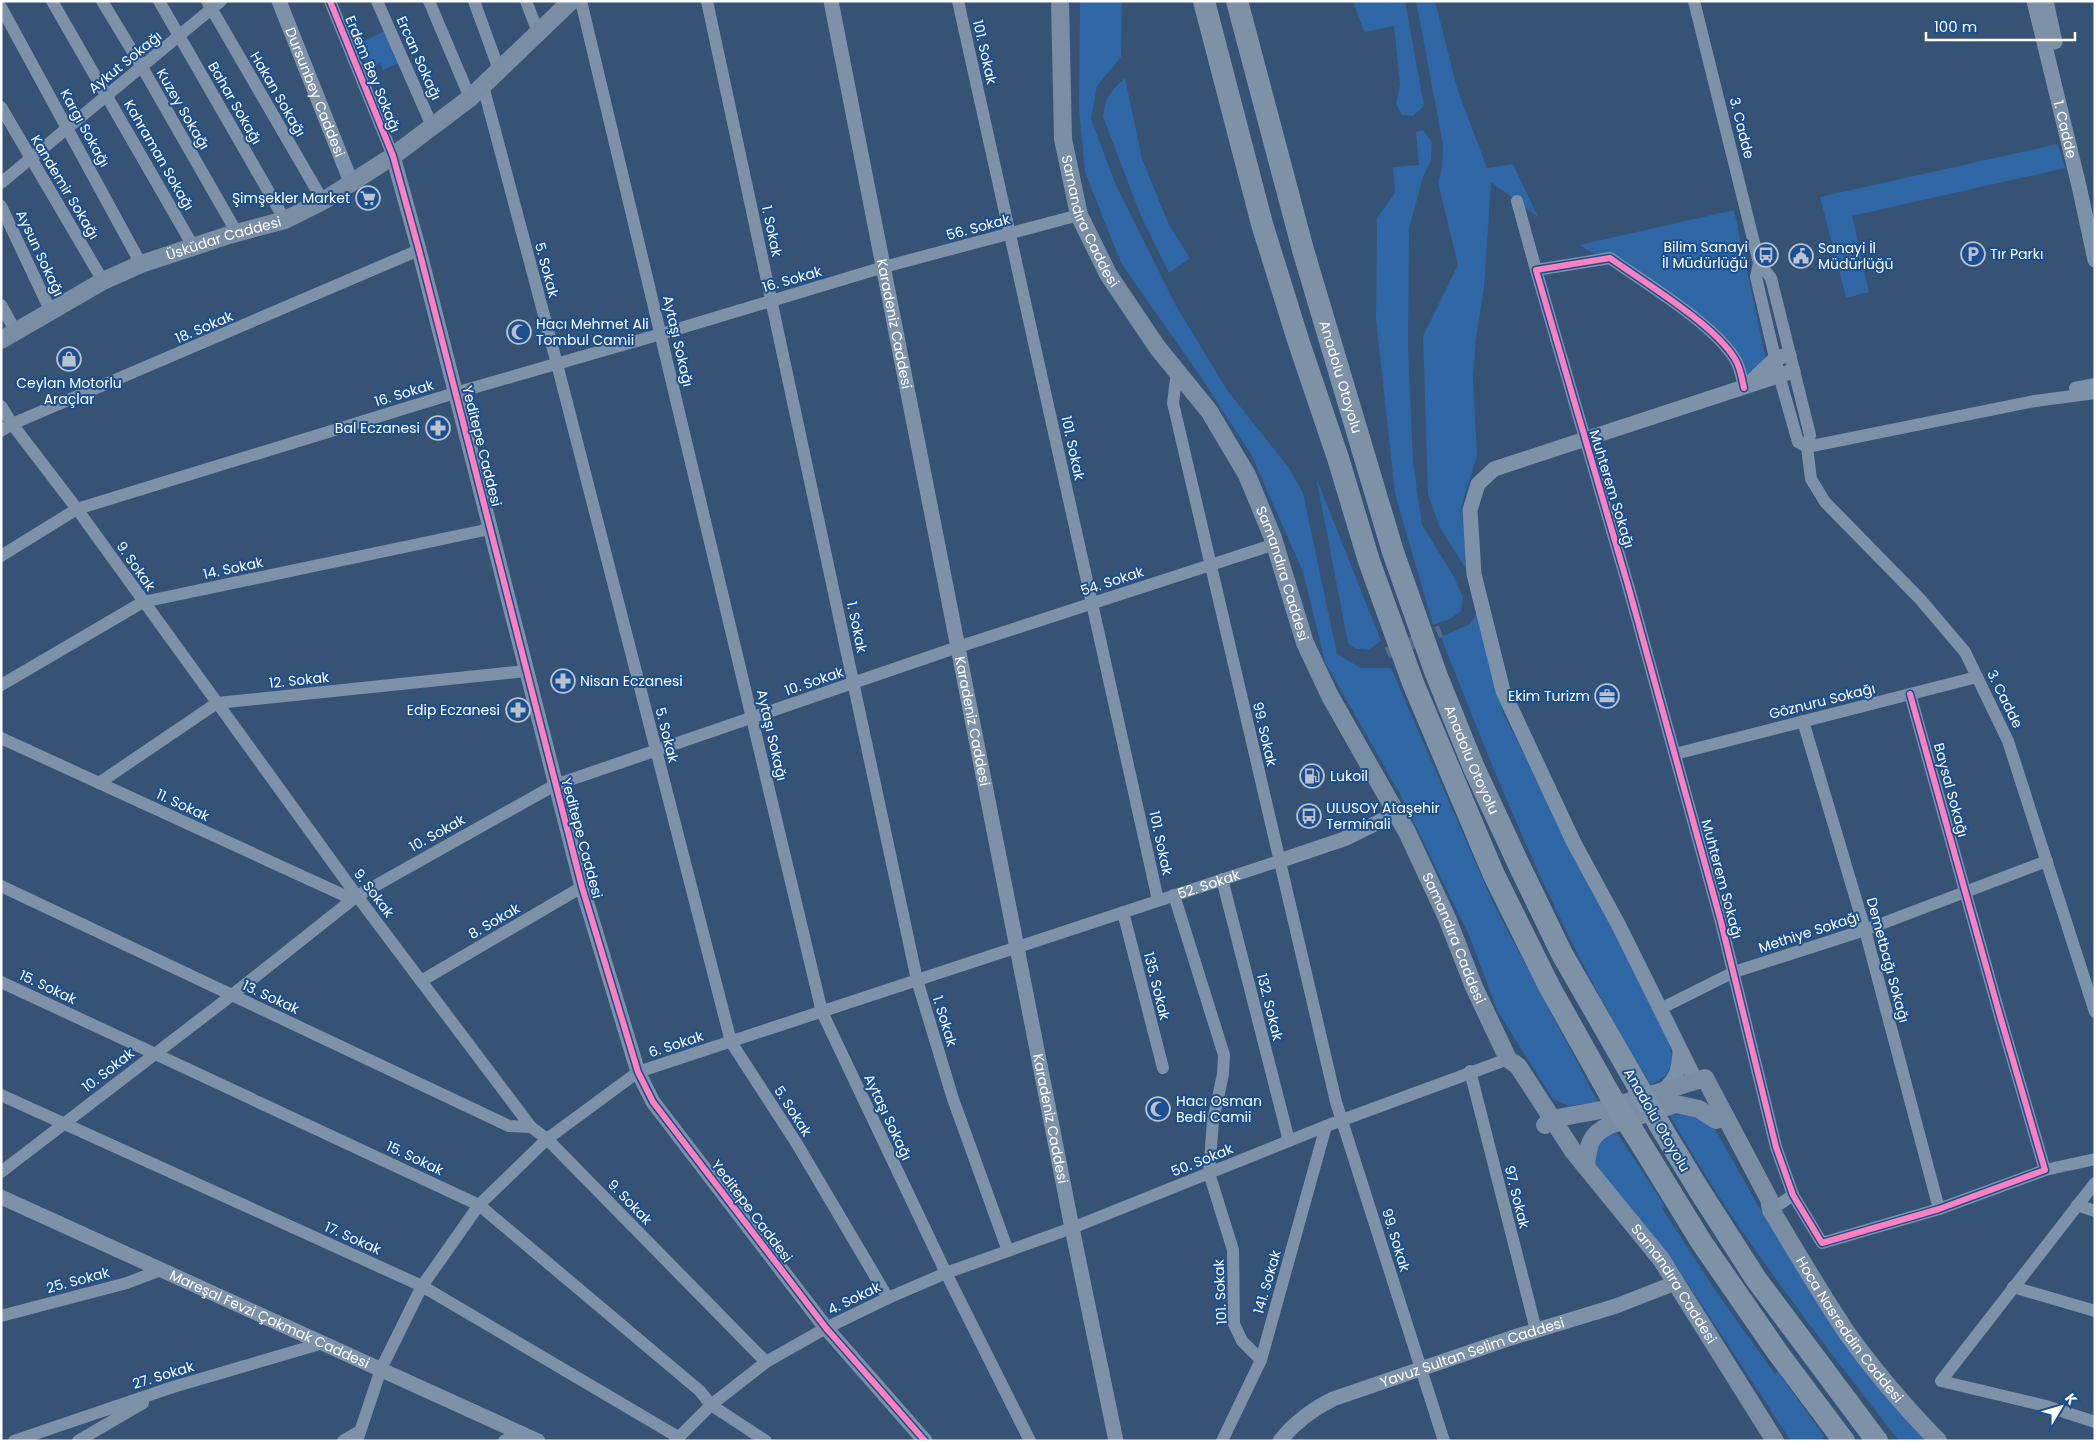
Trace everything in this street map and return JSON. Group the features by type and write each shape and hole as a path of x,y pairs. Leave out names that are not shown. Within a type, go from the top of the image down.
{"highway":[{"name":"Anadolu Otoyolu","path":"1204,1 1262,224 1299,343 1338,458 1369,561 1403,655 1494,875 1549,986 1610,1095 1702,1243 1778,1353 1844,1441"},
{"name":"Anadolu Otoyolu","path":"1237,1 1326,328 1393,552 1436,674 1474,768 1562,954 1659,1124 1756,1279 1877,1441"}],"main road":[{"name":"Üsküdar Caddesi","path":"9,336 103,281 141,264 193,246 285,220 323,201 393,156 477,92 571,1"},
{"name":"Samandıra Caddesi","path":"1060,1 1064,139 1079,215 1108,274 1158,347 1208,410 1246,475 1275,544 1305,644 1334,705 1398,813 1447,918 1474,987 1508,1058 1518,1066 1537,1095 1552,1128 1586,1165 1661,1259 1775,1441"},
{"path":"1508,1058 1508,1070 1552,1128 1581,1175 1644,1252 1675,1283"},
{"path":"1552,1128 1578,1134 1676,1104 1704,1087"},
{"path":"1537,1095 1552,1108 1560,1112 1576,1114 1601,1110 1663,1091 1704,1087"},
{"path":"1704,1087 1716,1120 1763,1205 1771,1210"},
{"path":"1704,1087 1769,1199 1771,1210"},
{"path":"1676,1104 1699,1109 1716,1120"},
{"path":"1552,1128 1576,1114"},
{"path":"1586,1165 1588,1143 1600,1129 1610,1125"},
{"name":"Hoca Nasreddin Caddesi","path":"1771,1210 1848,1333 1879,1375 1938,1441"}],"street":[{"name":"Kahraman Sokağı","path":"52,1 193,246"},
{"name":"Kuzey Sokağı","path":"102,1 237,233"},
{"name":"Bahar Sokağı","path":"159,1 285,220"},
{"name":"Dursunbey Caddesi","path":"278,1 351,182"},
{"name":"Erdem Bey Sokağı","path":"330,1 393,156"},
{"name":"Ercan Sokağı","path":"377,1 432,126"},
{"name":"5. Sokak","path":"429,1 477,92 557,364 730,1042 797,1144 888,1298"},
{"path":"474,1 499,70"},
{"path":"526,1 538,32"},
{"name":"Aytaşı Sokağı","path":"581,1 662,334 822,1012 946,1273 1030,1441"},
{"name":"1. Sokak","path":"707,1 917,980 954,1098 1008,1251"},
{"name":"Karadeniz Caddesi","path":"830,1 1072,1228 1116,1441"},
{"name":"101. Sokak","path":"958,1 1158,900"},
{"name":"3. Cadde","path":"1694,1 1759,262 1771,278 1782,357 1798,442 1807,447 1811,479 1825,502 1933,614 1965,652 2008,741 2095,1012"},
{"name":"1. Cadde","path":"2034,1 2084,185 2095,214"},
{"name":"1. Cadde","path":"2046,1 2084,185 2095,260"},
{"name":"Aykut Sokağı","path":"1,183 180,36 213,4"},
{"name":"Hakan Sokağı","path":"213,4 323,201"},
{"name":"Kargı Sokağı","path":"1,7 141,264"},
{"name":"Kandemir Sokağı","path":"1,108 103,281"},
{"name":"Yeditepe Caddesi","path":"393,156 420,250 582,887 638,1072 654,1102 826,1328 925,1441"},
{"name":"Muhterem Sokağı","path":"1517,201 1584,439 1630,589 1734,972 1776,1147 1793,1195 1822,1243 1939,1209"},
{"name":"Aysun Sokağı","path":"1,206 51,312"},
{"name":"56. Sokak","path":"884,268 1079,215"},
{"name":"18. Sokak","path":"7,428 420,250"},
{"path":"1536,270 1610,258 1691,316 1716,337 1736,359 1744,388"},
{"name":"16. Sokak","path":"1,556 76,509 456,392 662,334 771,300 884,268"},
{"path":"1,306 9,336"},
{"path":"1744,388 1782,357"},
{"name":"99. Sokak","path":"1176,371 1173,403 1336,1102 1444,1441"},
{"path":"1704,1087 1680,1051 1618,924 1574,843 1503,691 1474,574 1470,510 1478,484 1494,468 1786,373"},
{"path":"2034,401 2095,384"},
{"path":"1807,447 2034,401 2095,393"},
{"name":"9. Sokak","path":"1,406 7,428 76,509 355,898 421,981 531,1127 548,1139 766,1362"},
{"name":"14. Sokak","path":"1,685 143,602 490,530"},
{"name":"54. Sokak","path":"958,647 1275,544"},
{"name":"10. Sokak","path":"1,1172 355,898 555,785 958,647"},
{"name":"12. Sokak","path":"99,783 217,704 526,671"},
{"name":"Göznuru Sokağı","path":"1675,754 1977,677"},
{"name":"Baysal Sokağı","path":"1910,694 2045,1170"},
{"name":"Demetbağı Sokağı","path":"1803,721 1865,930 1939,1209"},
{"name":"11. Sokak","path":"1,738 355,898"},
{"name":"52. Sokak","path":"1017,947 1344,839 1398,813"},
{"name":"Methiye Sokağı","path":"1668,1005 1734,972 1865,930 2047,861"},
{"name":"132. Sokak","path":"1222,880 1289,1141"},
{"name":"13. Sokak","path":"1,886 509,1126 531,1127"},
{"name":"8. Sokak","path":"421,981 582,887"},
{"name":"101. Sokak","path":"1174,895 1224,1055 1223,1074 1213,1121 1209,1173 1233,1250 1234,1324 1242,1342 1261,1360"},
{"name":"135. Sokak","path":"1123,912 1163,1068"},
{"path":"1618,924 1657,984 1704,1087"},
{"name":"6. Sokak","path":"358,1436 381,1369 422,1286 479,1204 548,1139 638,1072 1017,947"},
{"name":"15. Sokak","path":"1,982 479,1204 700,1391 711,1405 766,1441"},
{"path":"1663,1091 1674,1080 1679,1067 1680,1051"},
{"name":"50. Sokak","path":"1072,1228 1326,1126 1508,1058"},
{"name":"97. Sokak","path":"1470,1071 1536,1330"},
{"name":"17. Sokak","path":"1,1095 422,1286 676,1439"},
{"name":"141. Sokak","path":"1222,1441 1261,1360 1326,1126"},
{"path":"1939,1209 2045,1170 2095,1159"},
{"path":"2095,1183 1941,1381 2046,1406 2095,1422"},
{"path":"1771,1210 1793,1195"},
{"name":"Mareşal Fevzi Çakmak Caddesi","path":"1,1197 538,1441"},
{"path":"2077,1206 2095,1210"},
{"name":"4. Sokak","path":"676,1439 711,1405 766,1362 826,1328 946,1273 1072,1228"},
{"name":"25. Sokak","path":"1,1316 127,1283 162,1270"},
{"name":"Yavuz Sultan Selim Caddesi","path":"1280,1441 1287,1432 1316,1407 1333,1399 1420,1368 1616,1306 1675,1283"},
{"path":"2013,1288 2095,1311"},
{"name":"27. Sokak","path":"14,1441 173,1387 323,1343"},
{"path":"78,1441 106,1423 173,1387"},
{"path":"504,1441 519,1432"},
{"path":"343,1441 358,1436"}],"shaded area":[{"path":"1080,1 1122,1 1121,57 1097,86 1091,119 1115,183 1175,304 1227,390 1289,468 1303,493 1337,654 1361,668 1391,668 1494,905 1598,1102 1569,1106 1553,1099 1498,1012 1469,935 1400,794 1325,662 1303,572 1252,456 1203,380 1121,263 1085,172 1079,108"},
{"path":"1353,1 1405,1 1424,106 1413,116 1402,115 1396,104 1400,85 1394,26 1364,32"},
{"path":"1416,1 1435,1 1457,88 1487,168 1513,164 1538,217 1491,182 1484,288 1476,338 1473,376 1477,456 1461,507 1468,572 1440,528 1428,494 1423,336 1458,265 1438,182 1442,169 1443,145"},
{"path":"385,31 399,63 383,70 380,63 368,69 357,44"},
{"path":"1125,78 1142,159 1169,225 1190,258 1169,273 1141,216 1103,117 1109,96"},
{"path":"1423,130 1432,142 1431,160 1423,177 1409,229 1408,347 1413,462 1422,525 1453,575 1463,597 1461,611 1450,619 1433,625 1395,494 1376,319 1377,218 1395,193 1393,167 1419,165 1416,132"},
{"path":"2058,144 2065,168 1852,216 1869,292 1846,298 1820,197"},
{"path":"1734,210 1766,360 1747,381 1696,314 1579,245"},
{"path":"1316,477 1381,641 1368,650 1356,649 1348,643"},
{"path":"1479,609 1482,631 1504,715 1668,1036 1673,1063 1666,1075 1651,1085 1619,1032 1562,922 1511,810 1441,637 1470,624"},
{"path":"1686,1114 1711,1122 1759,1207 1818,1301 1928,1441 1899,1441 1778,1282 1721,1200 1670,1115"},
{"path":"1617,1133 1664,1205 1662,1208 1715,1290 1775,1374 1778,1372 1824,1436 1822,1438 1824,1441 1791,1441 1677,1267 1593,1161 1594,1149 1604,1136"}],"tunnel":[{"path":"1387,653 1441,631"}],"cycle path":[{"path":"330,1 393,156 419,250 582,887 638,1072 653,1102 826,1328 925,1441"},
{"path":"1744,388 1737,362 1712,332 1678,305 1610,258 1536,270 1629,589 1721,922 1776,1147 1793,1195 1822,1243 1939,1209 2045,1170 1910,694"}],"place":[{"name":"Şimşekler Market","path":"368,198"},
{"name":"Tır Parkı","path":"1973,254"},
{"name":"Bilim Sanayi İl Müdürlüğü","path":"1766,255"},
{"name":"Sanayi İl Müdürlüğü","path":"1801,256"},
{"name":"Hacı Mehmet Ali Tombul Camii","path":"519,332"},
{"name":"Ceylan Motorlu Araçlar","path":"69,359"},
{"name":"Bal Eczanesi","path":"438,428"},
{"name":"Nisan Eczanesi","path":"563,681"},
{"name":"Ekim Turizm","path":"1607,696"},
{"name":"Edip Eczanesi","path":"518,710"},
{"name":"Lukoil","path":"1312,776"},
{"name":"ULUSOY Ataşehir Terminali","path":"1309,816"},
{"name":"Hacı Osman Bedi Camii","path":"1158,1109"}]}
